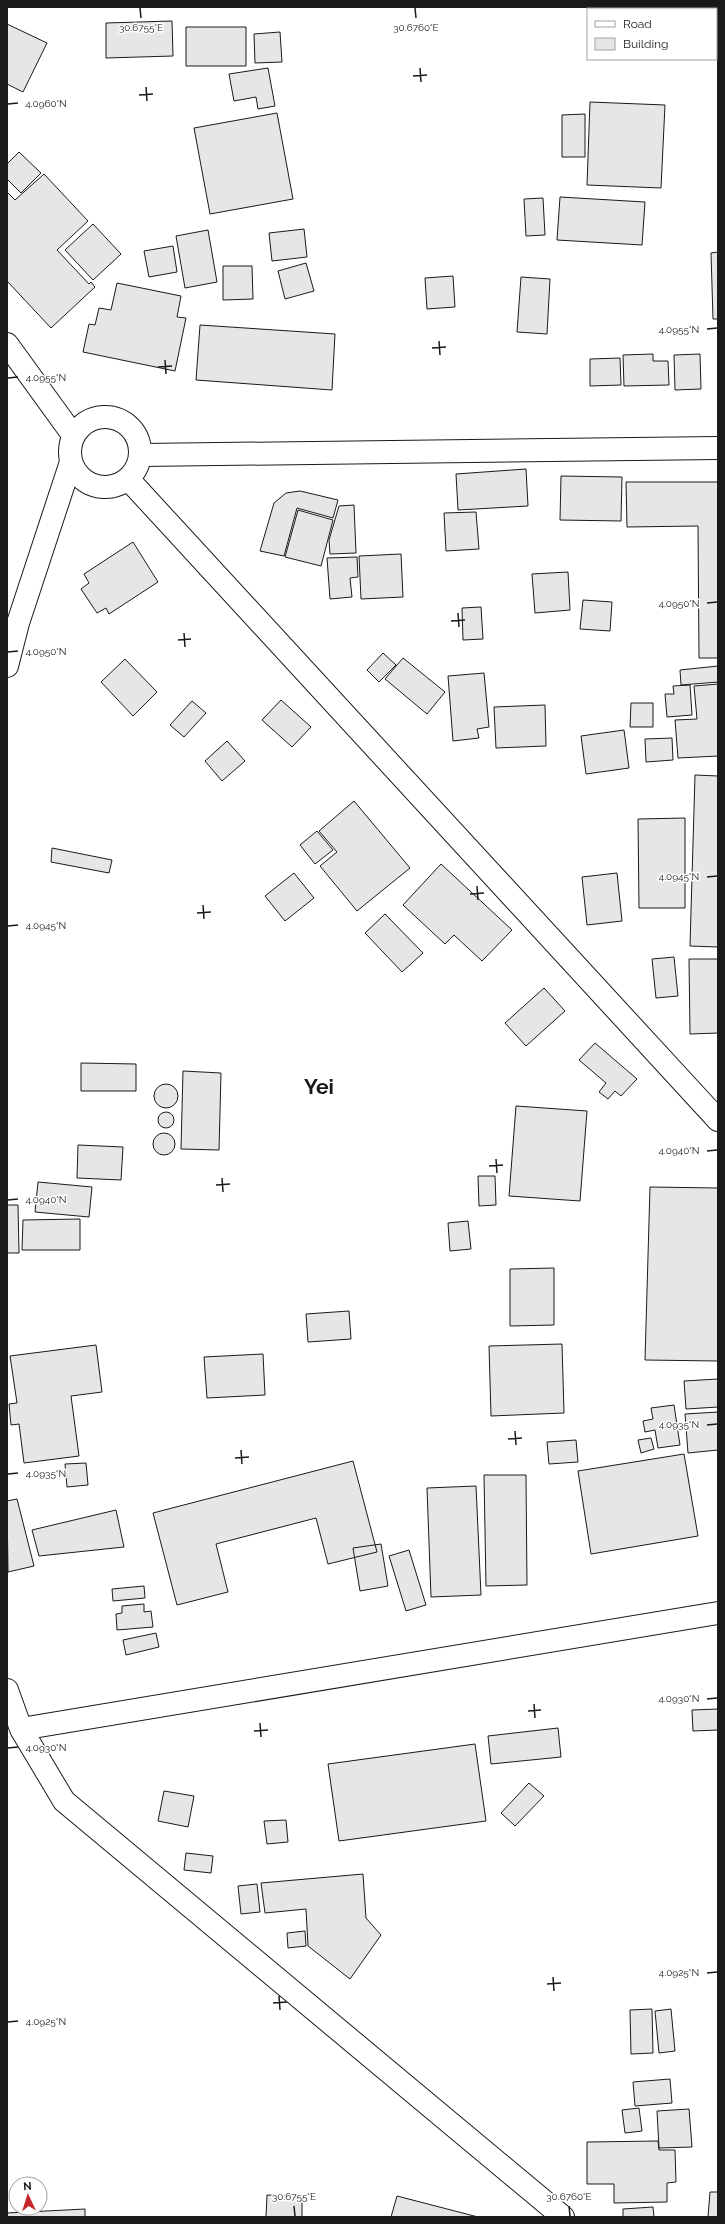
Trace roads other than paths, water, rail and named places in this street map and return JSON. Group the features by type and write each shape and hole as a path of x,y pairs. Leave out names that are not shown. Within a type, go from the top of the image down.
{"street":[{"path":"7,344 73,435"},
{"path":"109,416 123,420 133,429 142,455 137,469 129,480 116,486 102,488 89,484 78,474 71,462 69,448 73,435 82,424 95,417 109,416"},
{"path":"142,455 718,448"},
{"path":"7,666 18,623 71,462"},
{"path":"129,480 718,1120"},
{"path":"21,1729 718,1612"},
{"path":"7,1690 21,1729 64,1801 563,2217"}],"district":[{"name":"Yei","path":"319,1087"}]}
